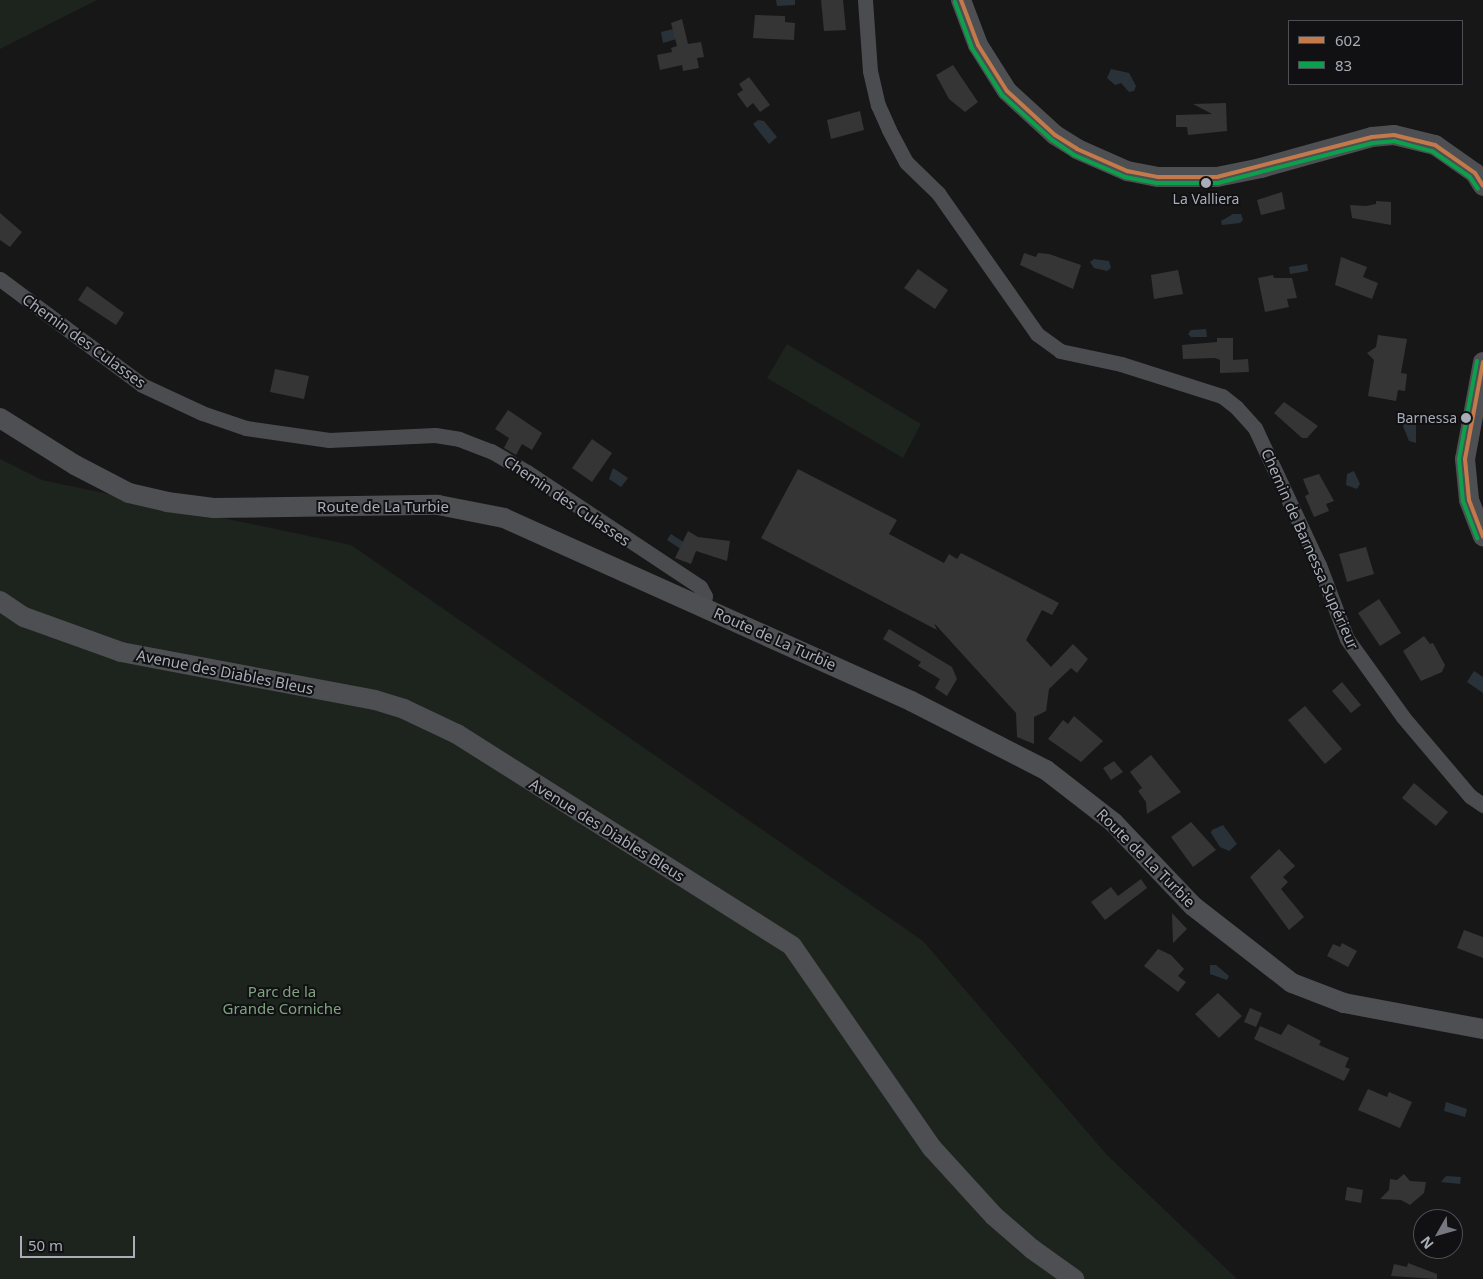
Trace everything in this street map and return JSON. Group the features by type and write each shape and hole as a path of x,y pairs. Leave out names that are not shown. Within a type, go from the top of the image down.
{"main road":[{"path":"961,0 978,44 1007,91 1055,135 1077,149 1128,171 1164,178 1217,177 1372,136 1394,135 1416,138 1442,149 1475,173 1483,186"},
{"path":"1483,362 1465,459 1469,500 1483,536"},
{"name":"Route de La Turbie","path":"0,418 74,465 129,493 167,502 214,508 438,505 474,510 504,518 911,701 1046,770 1113,822 1193,906 1292,983 1344,1003 1483,1029"},
{"name":"Avenue des Diables Bleus","path":"0,601 24,617 67,635 121,652 375,700 404,709 465,739 792,946 932,1148 1002,1222 1074,1279"}],"street":[{"name":"Chemin de Barnessa Supérieur","path":"865,0 870,71 878,105 889,130 906,162 938,193 1037,334 1060,351 1122,364 1222,396 1236,407 1255,428 1319,565 1348,639 1403,717 1470,796 1483,805"},
{"name":"Chemin des Culasses","path":"0,279 142,385 202,413 246,428 330,440 435,435 460,439 492,452 527,472 700,587 705,596 702,607"}],"green space":[{"path":"0,0 97,0 0,49"},
{"path":"787,344 921,424 903,458 767,378"},
{"name":"Parc de la Grande Corniche","path":"0,459 42,480 351,545 923,941 1107,1155 1237,1279 0,1279"}],"shaded area":[{"path":"776,0 795,0 795,5 777,6"},
{"path":"681,27 683,37 663,43 661,32"},
{"path":"1111,69 1129,73 1136,86 1134,91 1129,92 1121,83 1115,85 1107,78"},
{"path":"758,120 764,121 777,137 769,144 753,124"},
{"path":"1233,214 1241,214 1243,220 1240,223 1222,225 1221,221"},
{"path":"1094,259 1109,261 1111,268 1107,271 1094,268 1090,262"},
{"path":"1307,264 1308,271 1290,274 1289,267"},
{"path":"1206,329 1207,337 1191,337 1188,334 1191,330"},
{"path":"1408,418 1416,423 1416,443 1409,441 1403,426"},
{"path":"613,468 628,478 621,487 609,479"},
{"path":"1354,471 1360,484 1357,489 1346,485 1347,474"},
{"path":"671,534 688,545 684,551 667,540"},
{"path":"1474,671 1483,677 1483,693 1467,682"},
{"path":"1223,825 1237,844 1229,851 1220,847 1211,833 1212,830"},
{"path":"1210,965 1216,965 1229,976 1227,980 1210,974"},
{"path":"1446,1102 1467,1109 1465,1117 1444,1111"},
{"path":"1446,1176 1461,1177 1460,1184 1441,1182"}],"building":[{"path":"821,0 843,0 846,30 824,31"},
{"path":"755,15 785,16 785,22 795,23 794,40 753,38"},
{"path":"682,19 688,44 701,42 704,57 697,58 699,68 683,71 682,65 660,70 657,55 672,52 671,48 677,46 671,23"},
{"path":"953,65 978,102 965,112 949,99 936,75"},
{"path":"749,77 770,105 760,112 753,103 747,108 737,94 743,90 739,84"},
{"path":"1226,103 1227,131 1188,135 1187,127 1176,127 1176,115 1212,114 1193,104"},
{"path":"860,111 864,130 831,139 827,120"},
{"path":"1282,192 1285,209 1261,215 1257,200"},
{"path":"1376,201 1391,202 1391,225 1352,218 1350,205 1366,206 1376,204"},
{"path":"0,213 22,232 10,247 0,240"},
{"path":"1024,253 1036,257 1038,253 1049,254 1081,265 1073,289 1020,265"},
{"path":"1341,257 1367,267 1363,277 1378,283 1372,299 1335,285"},
{"path":"918,269 948,290 935,309 904,288"},
{"path":"1178,270 1183,294 1154,299 1151,275"},
{"path":"1273,275 1274,278 1292,278 1297,298 1287,299 1289,307 1265,312 1258,278"},
{"path":"87,286 124,313 116,325 78,300"},
{"path":"1378,335 1407,339 1401,373 1407,374 1405,391 1398,390 1396,401 1368,396 1374,360 1367,353 1376,347"},
{"path":"1217,338 1233,338 1233,360 1248,359 1249,372 1220,373 1220,360 1215,358 1183,359 1182,345 1217,342"},
{"path":"275,369 309,376 304,399 270,392"},
{"path":"1284,402 1318,426 1307,438 1302,438 1274,413"},
{"path":"508,410 542,433 532,450 522,444 516,455 504,448 509,438 495,429"},
{"path":"592,439 612,453 592,482 572,468"},
{"path":"798,469 897,520 889,534 944,563 949,554 957,559 961,553 1059,603 1052,615 1042,610 1026,640 1051,667 1073,644 1088,659 1077,673 1071,668 1049,689 1046,711 1034,717 1034,744 1017,737 1016,713 934,623 937,630 761,538"},
{"path":"1319,474 1334,501 1326,504 1329,511 1314,517 1305,496 1309,494 1303,479"},
{"path":"688,531 698,537 730,541 727,561 696,551 691,564 675,558"},
{"path":"1366,547 1374,574 1347,582 1339,554"},
{"path":"1379,599 1401,633 1380,646 1358,613"},
{"path":"889,629 952,667 957,679 947,696 935,688 940,679 918,666 921,662 883,639"},
{"path":"1424,636 1430,644 1433,643 1445,665 1442,672 1421,681 1403,651"},
{"path":"1342,682 1361,705 1351,713 1332,691"},
{"path":"1305,706 1342,749 1325,764 1288,720"},
{"path":"1074,716 1103,741 1081,762 1048,739 1063,720 1068,724"},
{"path":"1151,755 1181,792 1147,814 1146,802 1138,791 1142,788 1130,772"},
{"path":"1114,761 1123,772 1111,780 1103,768"},
{"path":"1414,783 1448,812 1436,826 1402,798"},
{"path":"1191,822 1216,850 1193,867 1171,837"},
{"path":"1279,849 1295,866 1283,877 1288,882 1281,889 1304,917 1289,930 1250,877"},
{"path":"1141,879 1147,888 1105,920 1091,902 1111,887 1118,896"},
{"path":"1172,913 1187,929 1173,943"},
{"path":"1464,930 1483,937 1483,958 1457,948"},
{"path":"1342,943 1357,951 1348,967 1327,956 1333,944 1340,947"},
{"path":"1158,949 1171,955 1184,969 1178,976 1186,982 1178,992 1144,966"},
{"path":"1218,993 1242,1016 1219,1038 1195,1014"},
{"path":"1250,1008 1262,1013 1256,1027 1244,1022"},
{"path":"1288,1024 1321,1041 1319,1045 1349,1058 1345,1067 1350,1069 1344,1081 1254,1039 1260,1026 1281,1035"},
{"path":"1368,1089 1387,1097 1389,1092 1412,1102 1400,1128 1358,1110"},
{"path":"1404,1174 1410,1181 1426,1182 1424,1193 1410,1205 1401,1200 1380,1199 1389,1190 1390,1179 1397,1180"},
{"path":"1347,1187 1363,1190 1361,1203 1345,1200"},
{"path":"1408,1263 1437,1274 1437,1279 1391,1276 1394,1264 1407,1267"}],"transit line":[{"name":"602","path":"961,0 978,45 1007,91 1055,135 1077,149 1127,171 1158,177 1217,177 1372,137 1394,135 1435,145 1475,173 1483,186"},
{"name":"83","path":"955,2 972,48 1002,95 1052,140 1074,155 1125,177 1157,183 1218,183 1373,143 1394,141 1432,151 1470,177 1478,189"},
{"name":"83","path":"1477,361 1459,459 1463,501 1477,538"},
{"name":"602","path":"1483,362 1465,459 1469,500 1483,536"}],"place":[{"name":"La Valliera","path":"1206,183"},
{"name":"Barnessa","path":"1466,418"}]}
